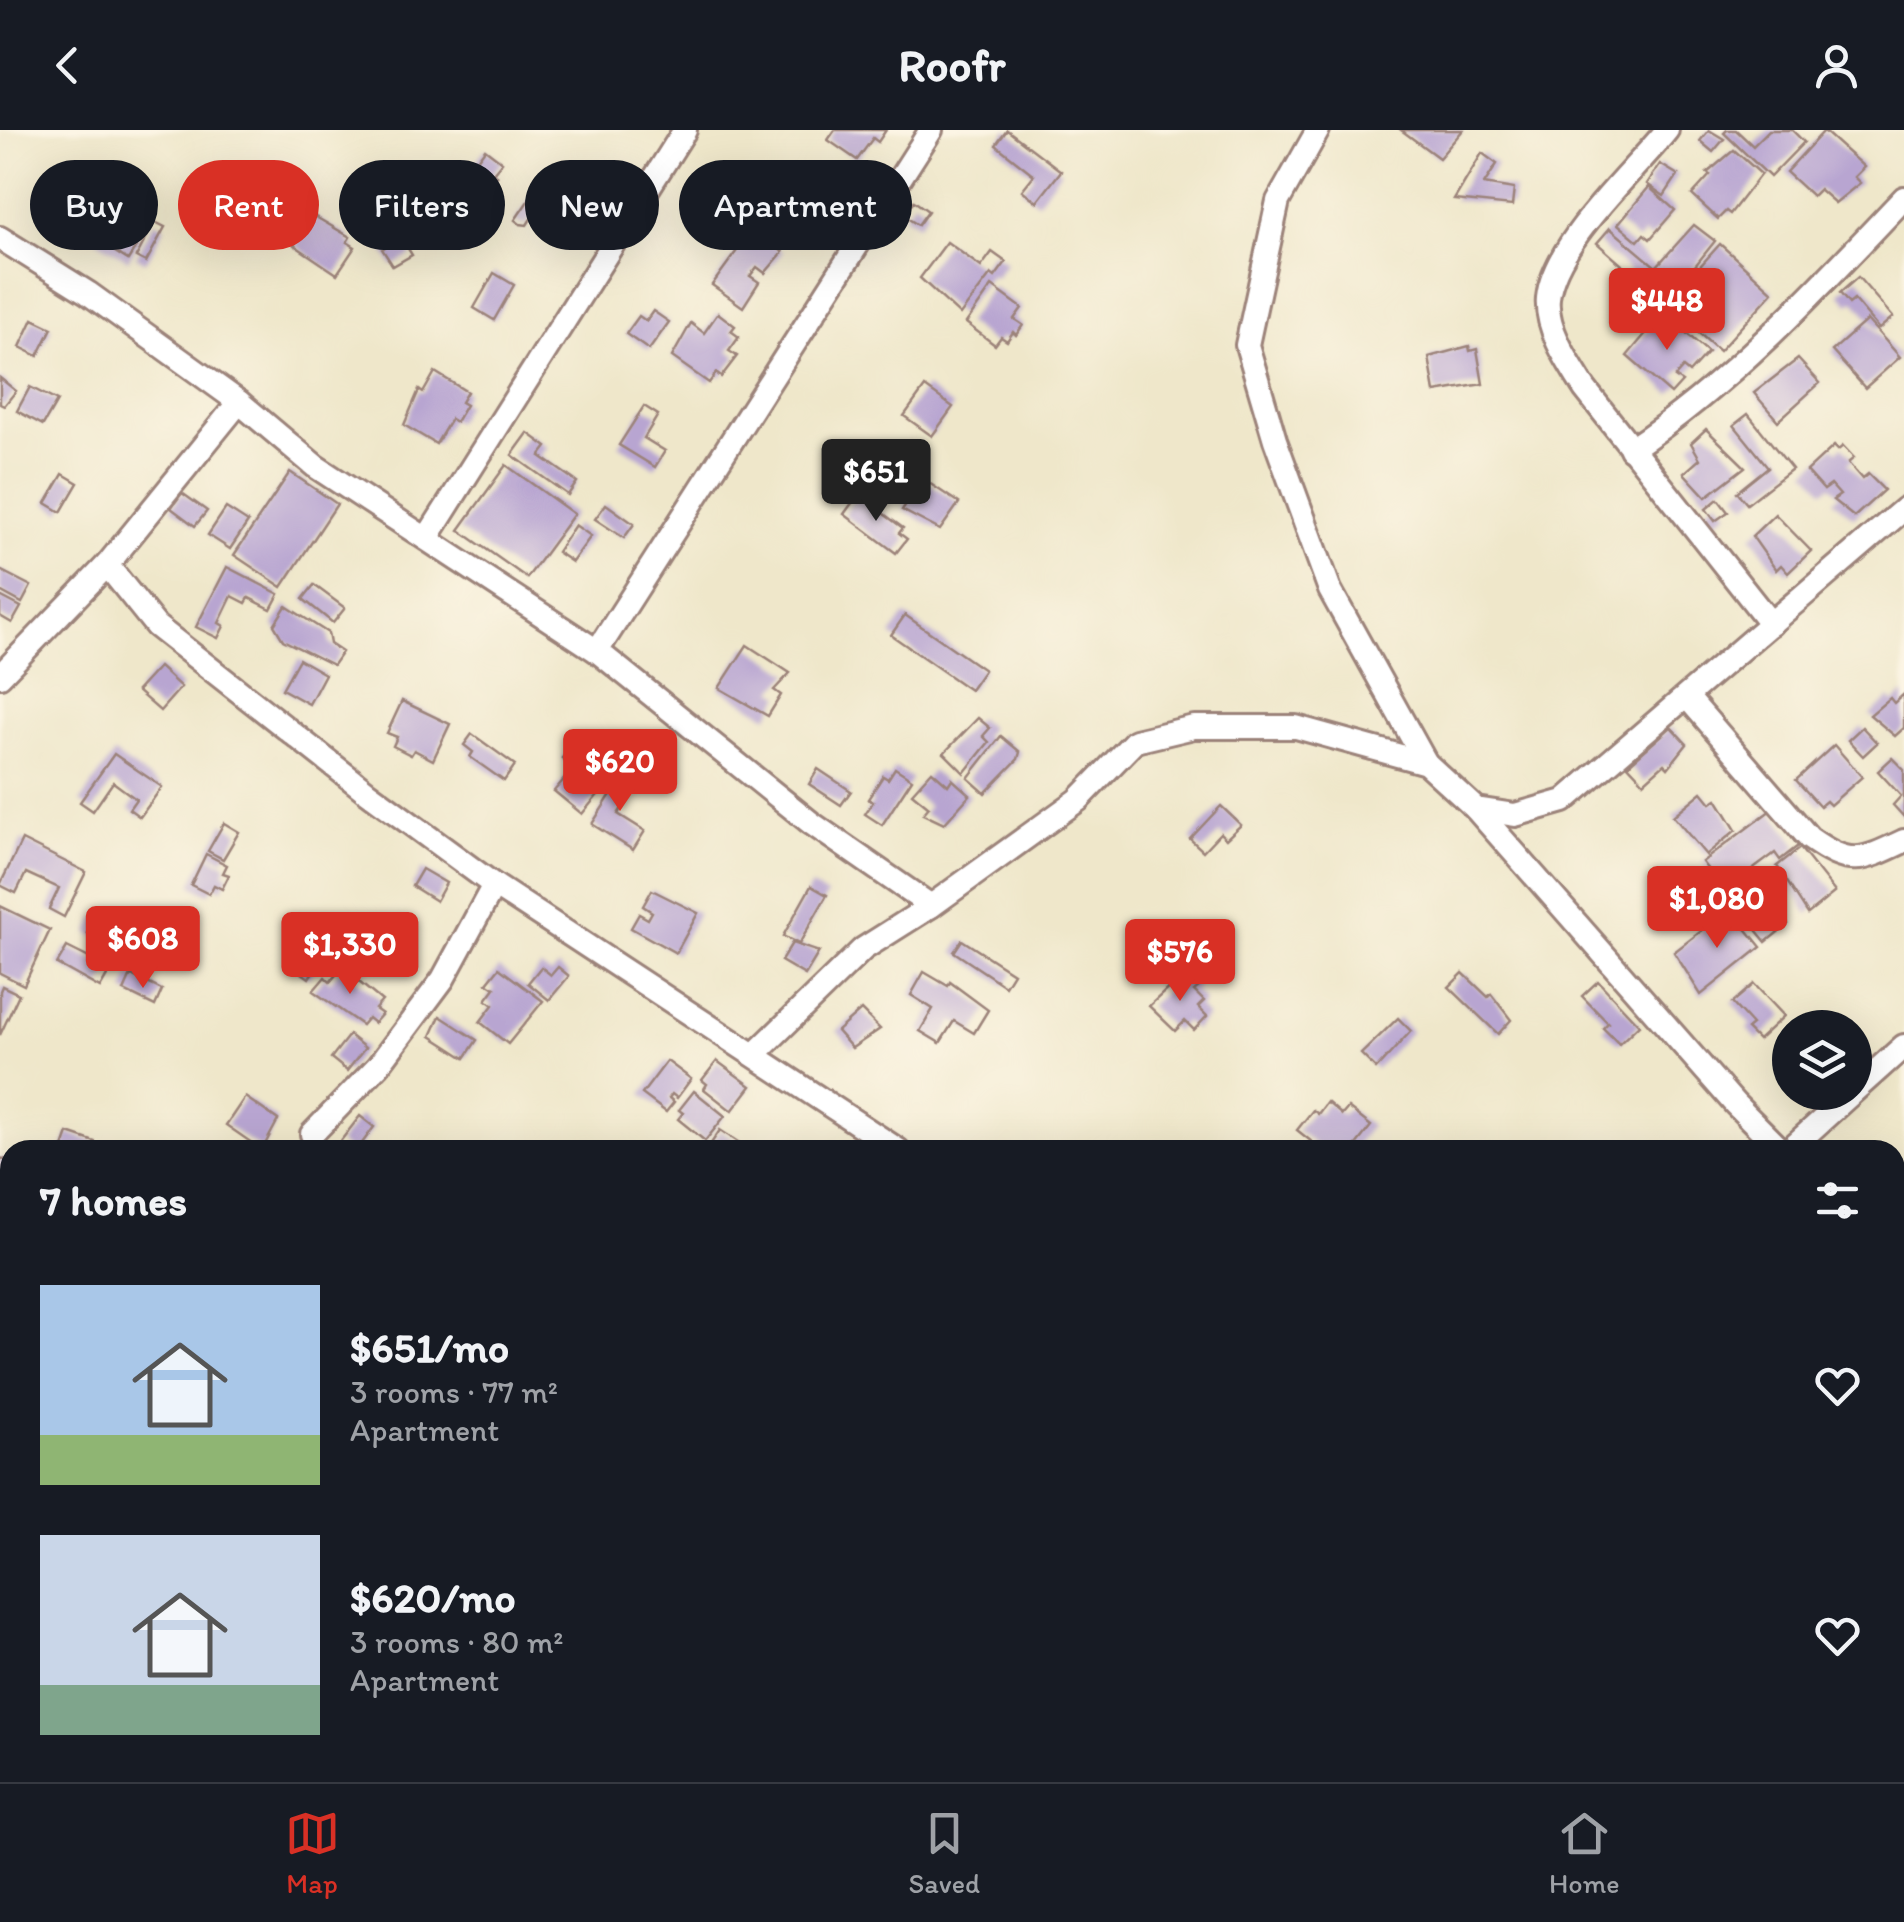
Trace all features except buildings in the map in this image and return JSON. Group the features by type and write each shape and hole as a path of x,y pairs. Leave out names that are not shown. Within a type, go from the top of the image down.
{"street":[{"path":"427,538 686,130"},
{"path":"596,652 931,130"},
{"path":"1318,130 1278,201 1247,345 1275,440 1330,590 1426,763 1476,808 1735,1104 1774,1140"},
{"path":"1667,130 1576,238 1553,279 1548,300 1567,360 1631,449 1771,624"},
{"path":"1631,449 1674,418 1776,328 1904,198"},
{"path":"0,238 88,293 239,402 314,466 596,652 811,823 931,906"},
{"path":"0,676 107,565 239,402"},
{"path":"1476,808 1515,816 1564,801 1904,509"},
{"path":"107,565 156,626 366,791 494,885 883,1140"},
{"path":"1687,696 1809,838 1834,856 1848,861 1872,856 1904,841"},
{"path":"755,1054 863,949 931,906 1078,800 1135,741 1194,727 1296,726 1426,763"},
{"path":"312,1134 378,1066 444,979 494,885"},
{"path":"1872,1075 1904,1046"},
{"path":"1797,1140 1833,1110"}]}
